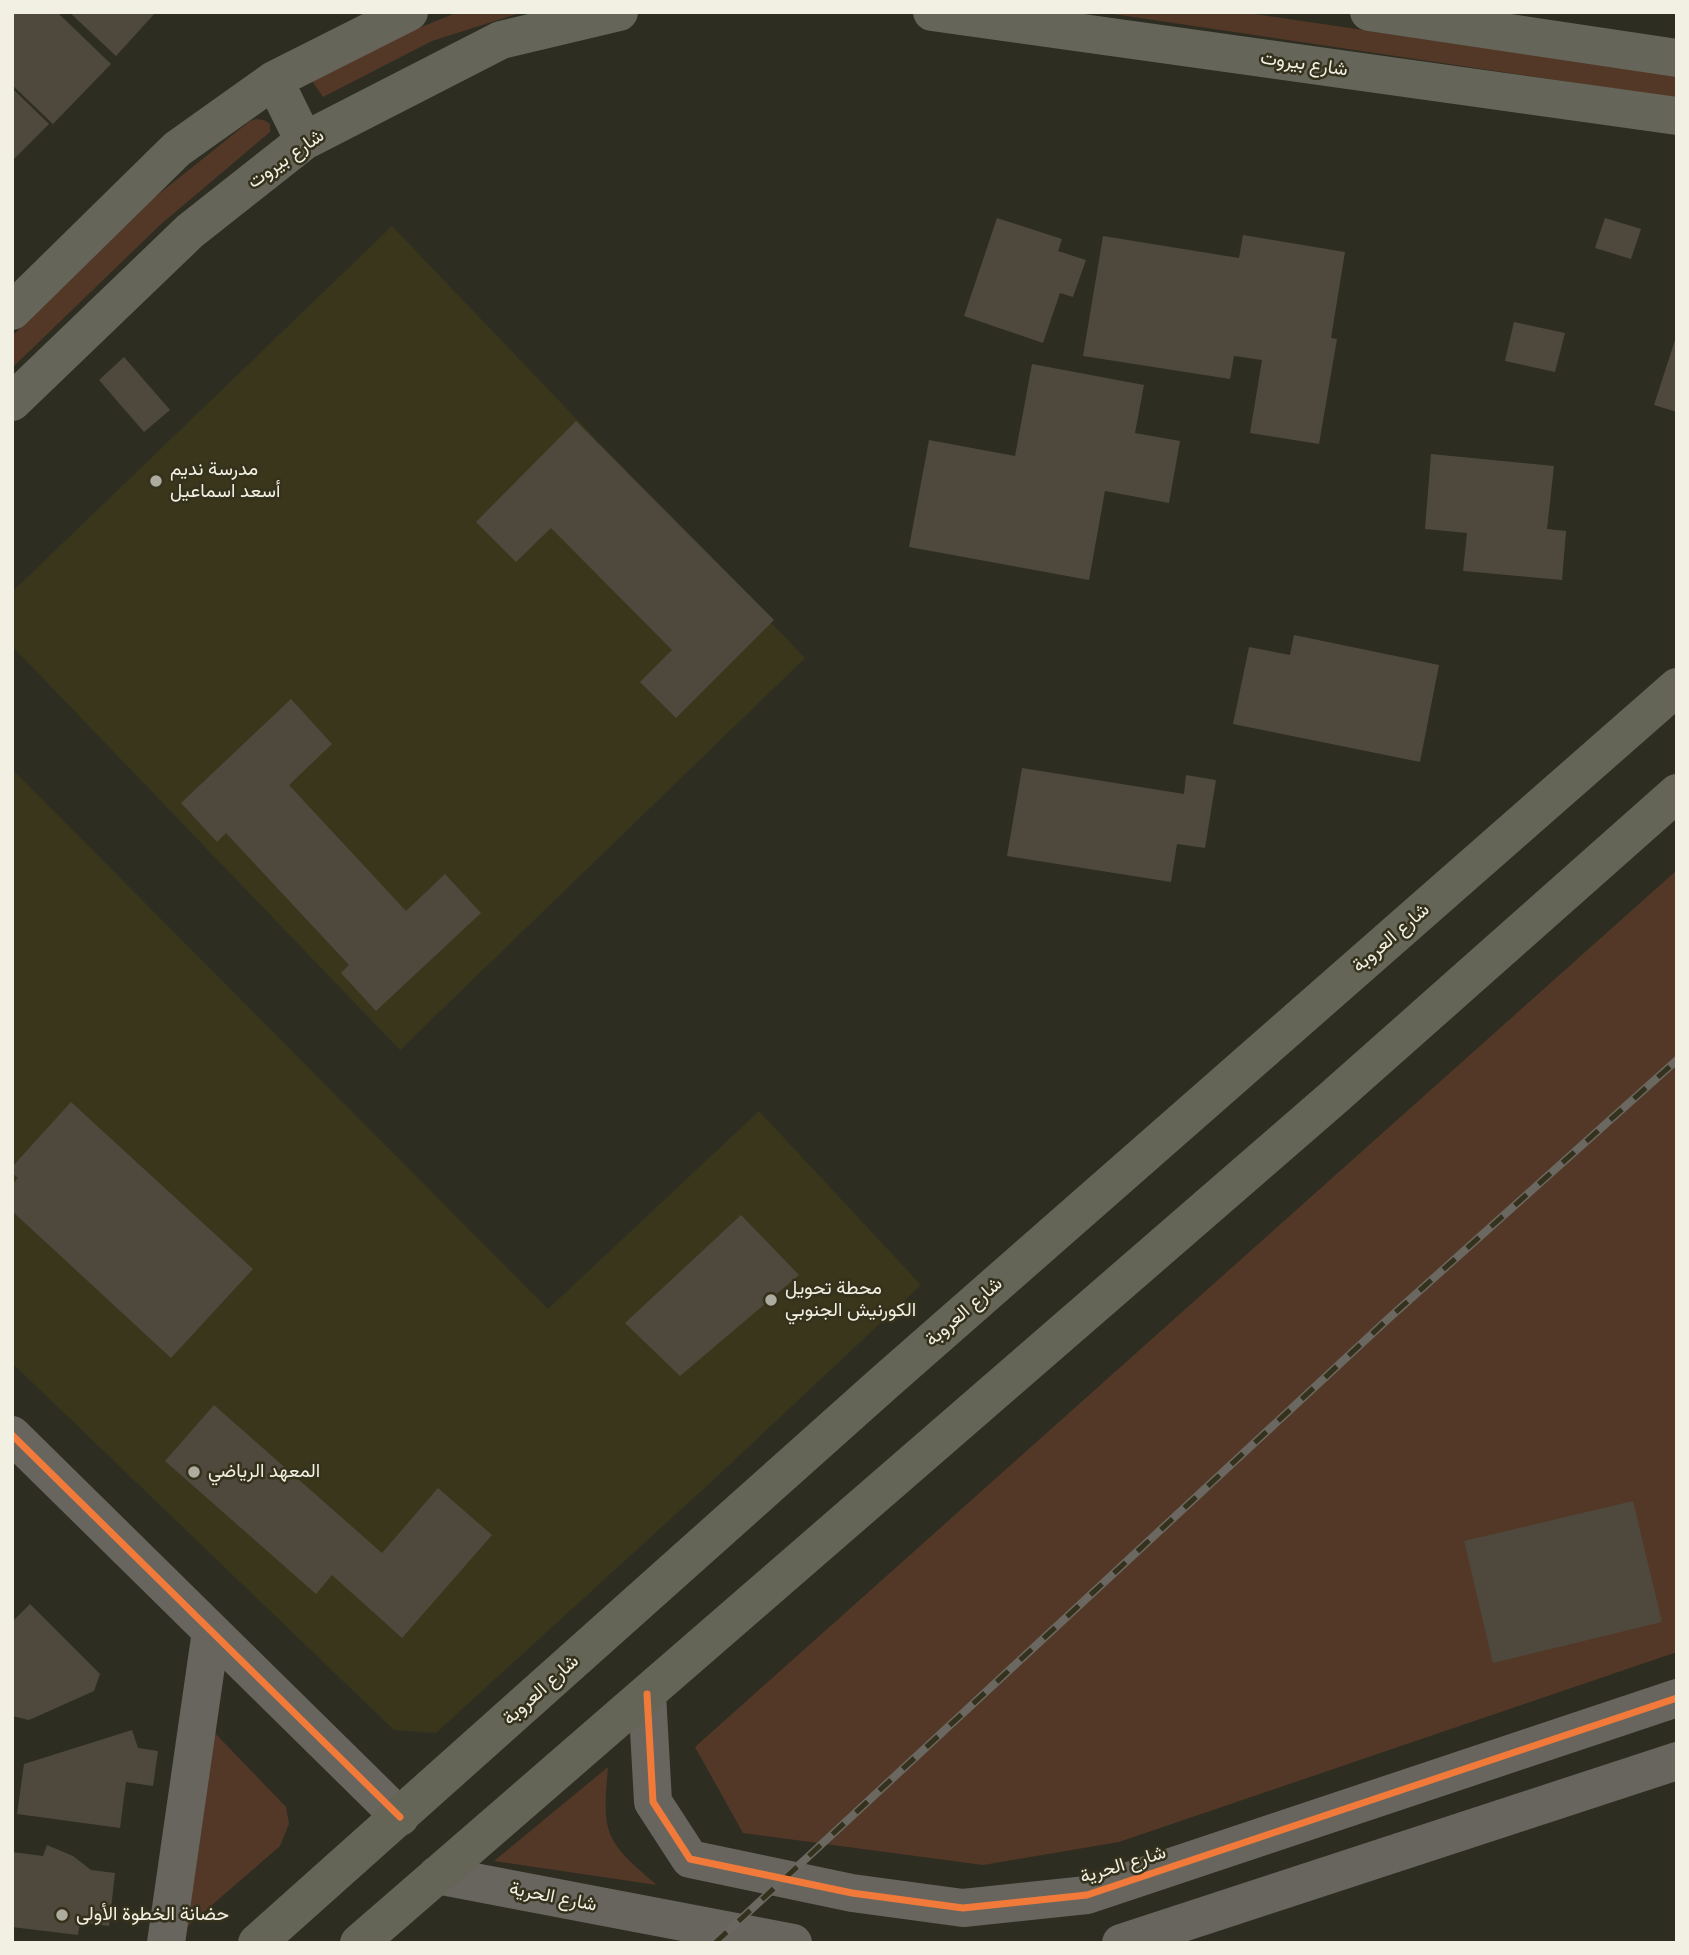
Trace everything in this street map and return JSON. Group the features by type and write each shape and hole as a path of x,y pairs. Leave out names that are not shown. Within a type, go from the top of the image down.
{"main road":[{"path":"12,311 177,149 274,80 409,12"},
{"name":"شارع بيروت","path":"12,402 190,231 304,141 501,40 618,12"},
{"name":"شارع بيروت","path":"932,12 1677,116"},
{"path":"1369,12 1677,58"},
{"path":"274,80 304,141"},
{"name":"شارع العروبة","path":"257,1943 885,1382 1677,687"},
{"path":"359,1943 1333,1098 1677,793"}],"street":[{"path":"12,1435 400,1817"},
{"path":"166,1943 211,1631"},
{"name":"شارع الحرية","path":"647,1694 653,1802 690,1859 852,1893 964,1908 1087,1895 1677,1698"},
{"path":"1121,1943 1677,1761"},
{"name":"شارع الحرية","path":"437,1875 793,1943"}],"shaded area":[{"path":"458,12 523,12 432,41 323,97 312,81 385,42"},
{"path":"1100,12 1241,12 1677,76 1677,98"},
{"path":"256,119 270,124 270,132 160,225 12,368 12,336 155,197"},
{"path":"392,226 805,658 400,1050 12,646 12,592"},
{"path":"12,769 548,1309 759,1111 921,1285 710,1483 436,1733 394,1730 12,1363"},
{"path":"1677,870 1677,1652 1119,1842 983,1865 743,1833 695,1747"},
{"path":"210,1728 286,1807 289,1824 280,1846 174,1938"},
{"path":"608,1767 606,1808 611,1835 627,1858 657,1885 494,1861"}],"building":[{"path":"12,12 57,12 111,64 53,124 12,85"},
{"path":"69,12 156,12 116,56"},
{"path":"12,88 49,124 12,161"},
{"path":"997,218 1062,239 1058,251 1086,260 1073,297 1060,293 1043,343 964,316"},
{"path":"1605,218 1641,229 1631,259 1595,248"},
{"path":"1243,235 1345,252 1331,338 1337,339 1319,444 1250,433 1262,360 1234,356 1230,379 1083,356 1103,236 1239,258"},
{"path":"1514,322 1565,333 1555,372 1505,361"},
{"path":"1677,337 1677,412 1654,405"},
{"path":"124,357 170,410 144,432 99,380"},
{"path":"1032,364 1144,385 1135,433 1180,441 1169,503 1105,491 1089,580 909,547 929,440 1015,456"},
{"path":"576,421 774,620 676,718 640,682 672,650 551,528 516,562 476,522"},
{"path":"1431,454 1554,466 1547,529 1566,531 1562,580 1463,571 1467,533 1425,529"},
{"path":"1294,635 1439,665 1420,762 1233,724 1249,647 1290,655"},
{"path":"291,699 332,744 289,785 406,911 445,874 481,913 376,1011 341,973 349,965 226,833 217,842 181,803"},
{"path":"1022,768 1184,794 1186,775 1216,780 1205,848 1177,844 1171,882 1007,856"},
{"path":"71,1102 253,1269 171,1358 12,1211 12,1185 18,1178 12,1173 12,1167"},
{"path":"741,1215 799,1275 680,1376 625,1323"},
{"path":"214,1405 382,1553 438,1488 492,1535 402,1638 332,1575 316,1594 165,1461"},
{"path":"1633,1501 1662,1622 1493,1663 1464,1541"},
{"path":"30,1604 100,1674 94,1691 29,1720 12,1716 12,1622"},
{"path":"132,1730 138,1748 158,1751 153,1786 126,1782 120,1828 17,1814 24,1764"},
{"path":"47,1845 73,1856 91,1870 115,1873 109,1926 80,1922 78,1935 12,1927 12,1852 43,1856"}],"railway":[{"path":"715,1943 1388,1319 1677,1060"}],"cycle path":[{"path":"12,1435 400,1817"},
{"path":"647,1694 653,1802 690,1859 852,1893 963,1908 1087,1895 1677,1698"}],"place":[{"name":"مدرسة نديم أسعد اسماعيل","path":"156,481"},
{"name":"محطة تحويل الكورنيش الجنوبي","path":"771,1300"},
{"name":"المعهد الرياضي","path":"194,1472"},
{"name":"حضانة الخطوة الأولى","path":"62,1915"}]}
